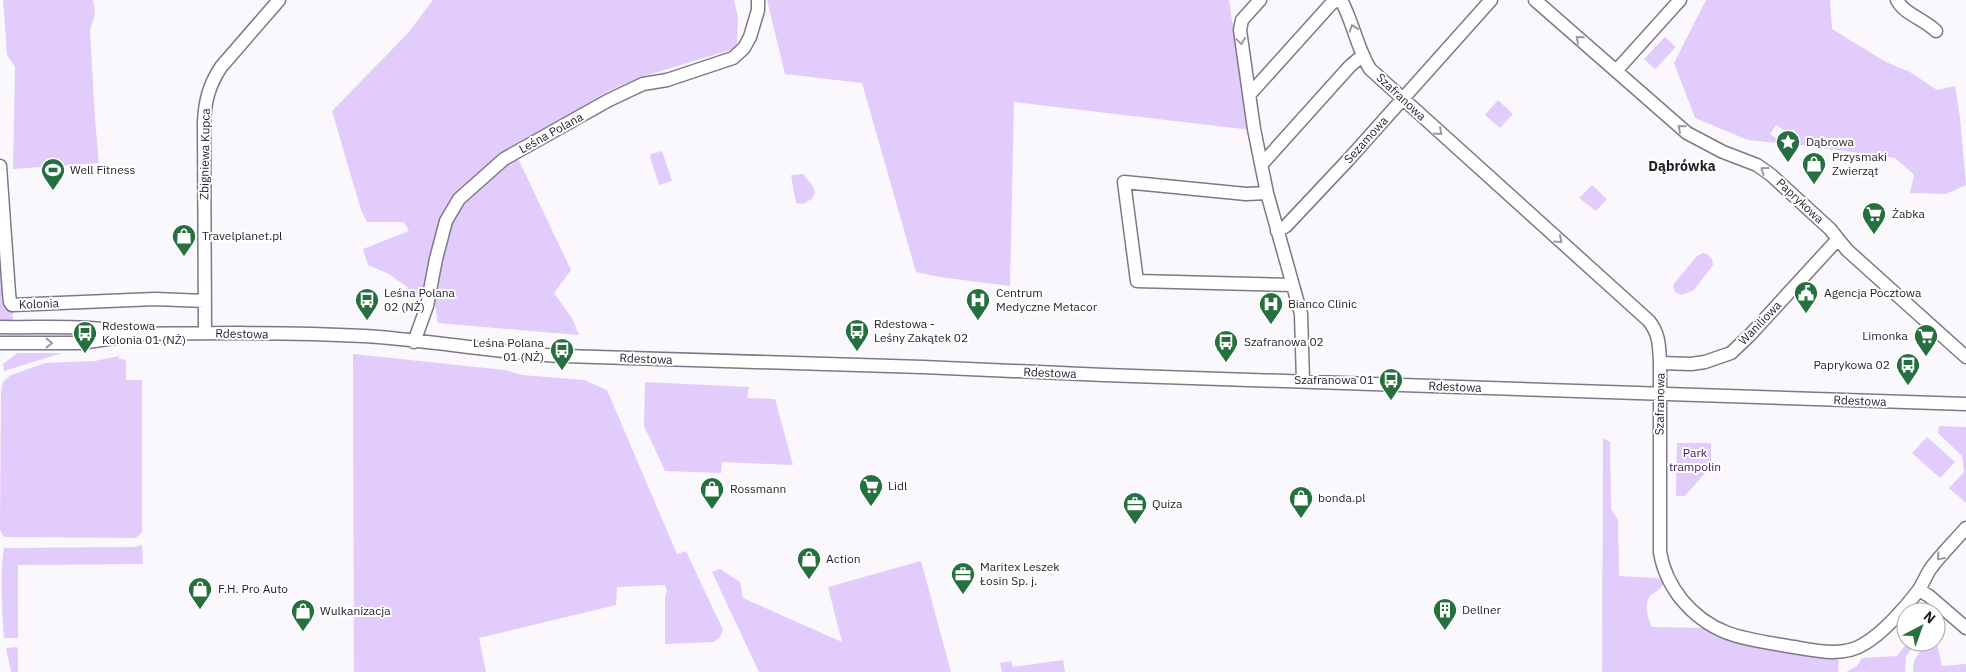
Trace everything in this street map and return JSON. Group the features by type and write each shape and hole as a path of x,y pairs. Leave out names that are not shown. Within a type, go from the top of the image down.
{"street":[{"name":"Zbigniewa Kupca","path":"205,333 204,122 206,96 214,77 221,67 279,0"},
{"name":"Leśna Polana","path":"414,342 427,306 446,221 459,199 504,160 609,100 642,84 668,80 733,58 744,48 750,37 758,10 758,0"},
{"path":"1260,0 1240,24 1249,95 1267,193 1301,314 1303,382"},
{"name":"Szafranowa","path":"1249,95 1331,4 1339,0 1353,26 1362,56 1370,69 1649,322 1658,337 1660,363 1660,552 1662,564 1666,576 1680,598 1704,622 1739,637 1813,650 1842,652 1854,650 1874,637 1919,590 1932,568 1966,528"},
{"name":"Sezamowa","path":"1277,231 1286,226 1491,0"},
{"name":"Paprykowa","path":"1534,0 1691,136 1723,152 1756,164 1771,175 1830,229 1838,239 1964,349"},
{"path":"1616,71 1680,0"},
{"path":"1897,0 1904,10 1927,22 1936,31"},
{"path":"1262,164 1350,66 1362,56"},
{"name":"Kolonia","path":"0,166 10,302 12,305 154,300 205,302"},
{"path":"1267,193 1246,194 1124,182 1137,281 1293,284"},
{"name":"Waniliowa","path":"1660,363 1691,364 1705,362 1730,353 1750,336 1838,239"},
{"name":"Rdestowa","path":"0,328 61,327 123,331 136,334 205,333 347,336 533,355 1966,404"},
{"name":"Rdestowa","path":"0,343 80,342 124,338 136,334"},
{"path":"1919,590 1929,596 1966,628"}],"green space":[{"path":"3,0 93,0 95,14 90,30 99,163 13,169 15,67 7,55"},
{"path":"433,0 734,0 738,17 737,48 641,77 608,91 513,148 571,270 554,293 572,318 579,335 438,323 433,293 416,301 407,287 389,274 368,265 363,249 409,231 404,222 367,222 361,210 332,111 408,33"},
{"path":"767,0 1229,0 1238,42 1251,130 1014,102 1010,286 939,277 916,272 862,83 785,74"},
{"path":"1706,0 1830,0 1832,29 1886,62 1910,72 1937,90 1955,86 1960,117 1966,185 1946,194 1910,193 1914,175 1895,158 1800,145 1794,129 1787,132 1776,125 1770,134 1780,141 1778,143 1748,140 1695,118 1674,63"},
{"path":"1665,37 1676,47 1655,69 1644,59"},
{"path":"1498,100 1513,114 1500,128 1485,115"},
{"path":"662,151 672,181 659,185 650,157 651,154"},
{"path":"803,174 815,192 812,199 803,204 796,203 791,175"},
{"path":"1592,185 1607,199 1596,211 1579,198"},
{"path":"0,216 15,312 13,313 13,320 0,321"},
{"path":"1702,253 1707,254 1712,259 1713,265 1694,290 1682,295 1675,292 1673,285 1696,257"},
{"path":"17,353 62,353 4,371 3,364"},
{"path":"353,354 505,370 522,375 584,380 607,390 677,554 686,551 723,630 720,637 714,642 665,644 665,597 667,591 665,585 617,587 616,605 479,638 486,672 354,672"},
{"path":"119,356 119,359 126,360 126,380 142,380 142,532 136,538 4,537 0,530 1,392 3,382 11,375 45,363 95,361"},
{"path":"645,382 749,387 747,398 775,399 793,465 722,462 721,473 665,471 644,426"},
{"path":"1939,426 1966,427 1966,503 1949,488 1964,472 1962,456 1938,433"},
{"path":"1927,437 1955,462 1940,478 1912,453"},
{"path":"1603,438 1610,442 1611,509 1618,520 1619,576 1656,578 1661,579 1663,584 1651,595 1647,602 1648,615 1652,627 1705,628 1729,640 1785,651 1839,657 1838,672 1602,672"},
{"name":"Park trampolin","path":"1677,443 1711,443 1711,466 1685,496 1676,496"},
{"path":"142,545 143,564 18,565 18,638 4,638 2,580 4,548 133,547"},
{"path":"921,561 951,672 759,672 712,572 720,569 740,582 743,598 842,642 828,587"},
{"path":"17,647 18,672 11,672 6,648"},
{"path":"1900,652 1909,652 1906,656 1905,672 1846,672 1857,666 1862,658 1897,656"},
{"path":"1920,652 1939,652 1942,666 1966,664 1966,672 1913,672 1915,659"},
{"path":"1063,660 1065,672 1002,672 1000,663 1011,661 1013,667"}],"place":[{"name":"Dąbrowa","path":"1788,163"},
{"name":"Przysmaki Zwierząt","path":"1814,185"},
{"name":"Well Fitness","path":"53,191"},
{"name":"Żabka","path":"1874,235"},
{"name":"Travelplanet.pl","path":"184,257"},
{"name":"Agencja Pocztowa","path":"1806,314"},
{"name":"Leśna Polana 02 (NŻ)","path":"367,321"},
{"name":"Centrum Medyczne Metacor","path":"978,321"},
{"name":"Bianco Clinic","path":"1271,325"},
{"name":"Rdestowa - Leśny Zakątek 02","path":"857,352"},
{"name":"Rdestowa Kolonia 01 (NŻ)","path":"85,354"},
{"name":"Limonka","path":"1926,357"},
{"name":"Szafranowa 02","path":"1226,363"},
{"name":"Leśna Polana 01 (NŻ)","path":"562,371"},
{"name":"Paprykowa 02","path":"1908,386"},
{"name":"Szafranowa 01","path":"1391,401"},
{"name":"Lidl","path":"871,507"},
{"name":"Rossmann","path":"712,510"},
{"name":"bonda.pl","path":"1301,519"},
{"name":"Quiza","path":"1135,525"},
{"name":"Action","path":"809,580"},
{"name":"Maritex Leszek Łosin Sp. j.","path":"963,595"},
{"name":"F.H. Pro Auto","path":"200,610"},
{"name":"Dellner","path":"1445,631"},
{"name":"Wulkanizacja","path":"303,632"}],"district":[{"name":"Dąbrówka","path":"1682,166"}]}
